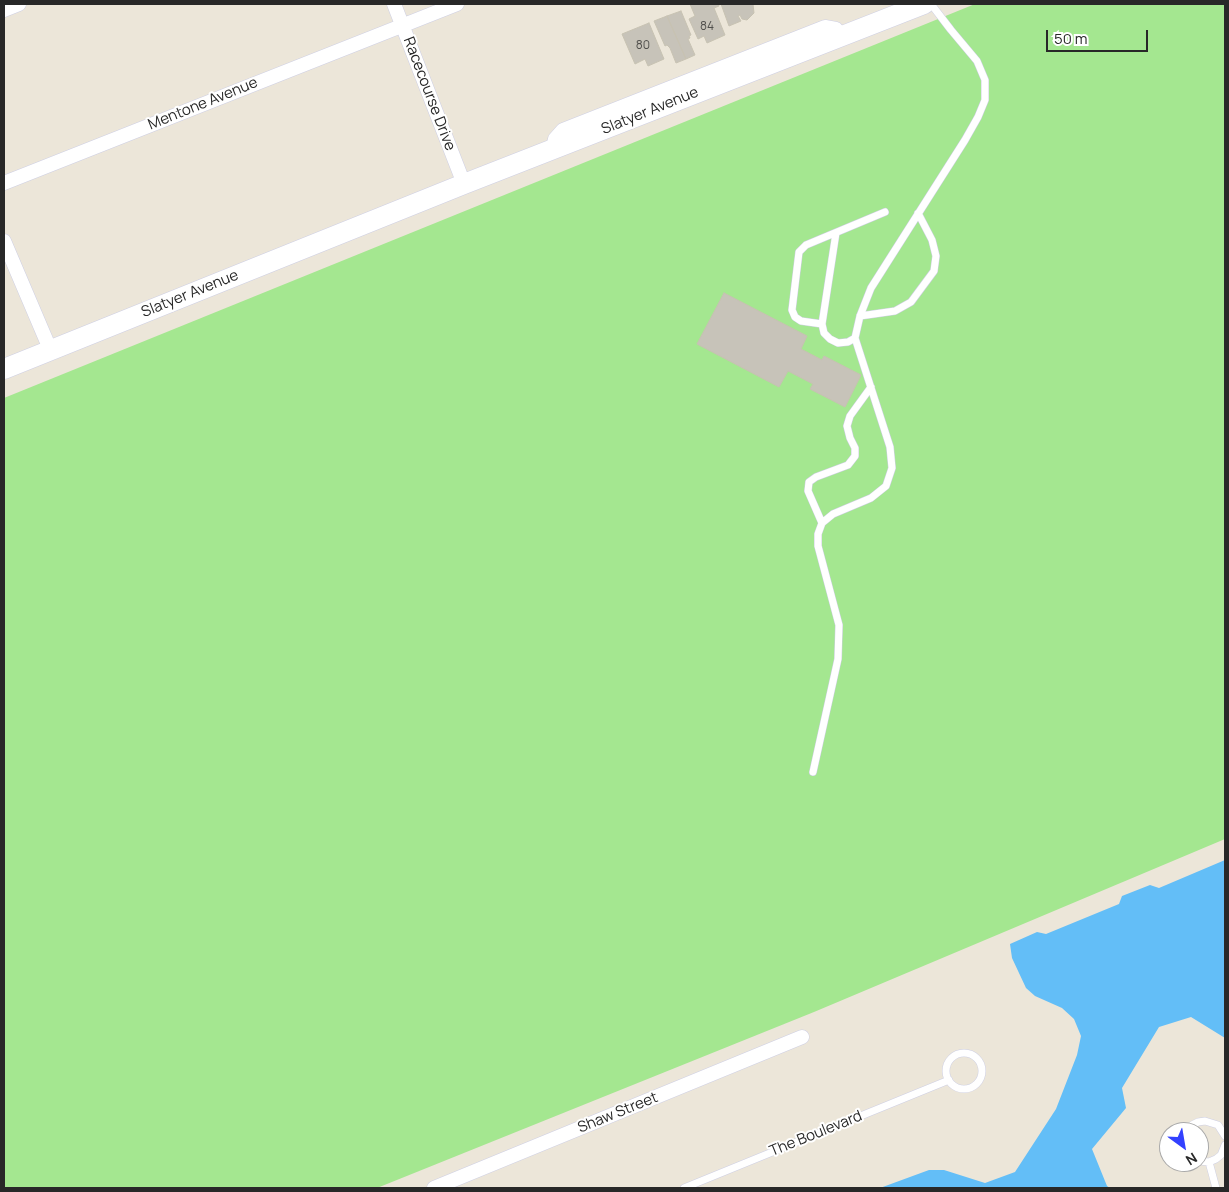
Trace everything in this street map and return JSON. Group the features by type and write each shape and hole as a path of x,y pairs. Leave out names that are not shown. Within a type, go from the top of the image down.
{"main road":[{"name":"Slatyer Avenue","path":"4,369 464,184 924,4"}],"street":[{"path":"4,10 19,4"},
{"name":"Racecourse Drive","path":"394,4 464,184"},
{"name":"Mentone Avenue","path":"4,183 457,4"},
{"name":"Slatyer Avenue","path":"4,359 359,217 377,219"},
{"path":"4,241 47,342"},
{"name":"Shaw Street","path":"434,1188 802,1037"}],"lane":[{"path":"813,772 829,709 838,660 839,625 818,546 818,534 822,523 833,514 871,498 886,486 892,468 890,447 855,338 860,316 871,288 978,117 985,100 985,80 977,60 950,30 931,4"},
{"path":"822,324 802,321 795,317 792,310 799,252 806,245 885,212"},
{"path":"860,316 895,311 911,302 934,271 936,256 932,240 918,213"},
{"path":"836,233 822,324 824,333 830,340 838,343 848,342 855,338"},
{"path":"822,523 808,491 809,482 816,476 848,465 855,456 855,448 847,426 850,416 870,388"},
{"path":"957,1054 970,1054 981,1063 982,1078 976,1086 962,1090 956,1088 949,1080 946,1069 948,1063 957,1054"},
{"name":"The Boulevard","path":"684,1188 949,1080"},
{"path":"1209,1122 1218,1125 1225,1136"},
{"path":"1215,1187 1209,1162 1221,1155 1225,1145"}],"green space":[{"path":"975,4 1225,4 1225,839 814,1012 377,1188 4,1188 4,398"}],"water":[{"path":"1225,860 1225,1038 1191,1017 1159,1027 1122,1088 1126,1108 1092,1149 1107,1186 1110,1188 880,1188 929,1170 944,1170 985,1183 1015,1172 1056,1109 1077,1055 1081,1036 1074,1019 1062,1008 1035,996 1026,988 1012,958 1010,944 1037,932 1046,934 1119,904 1122,896 1150,885 1159,888"}],"building":[{"path":"690,4 718,4 719,6 714,8 725,35 707,43 704,36 698,39 689,19 695,16"},
{"path":"721,4 753,4 754,13 747,20 742,19 740,15 738,16 741,21 729,26"},
{"path":"681,11 691,35 688,39 695,55 686,59 667,16"},
{"path":"667,16 686,59 676,63 670,48 667,45 665,46 654,21"},
{"path":"649,23 664,59 648,66 645,59 635,64 622,34"},
{"path":"724,293 807,336 801,349 822,360 824,356 861,375 845,407 810,389 813,384 788,371 779,387 697,344"}]}
